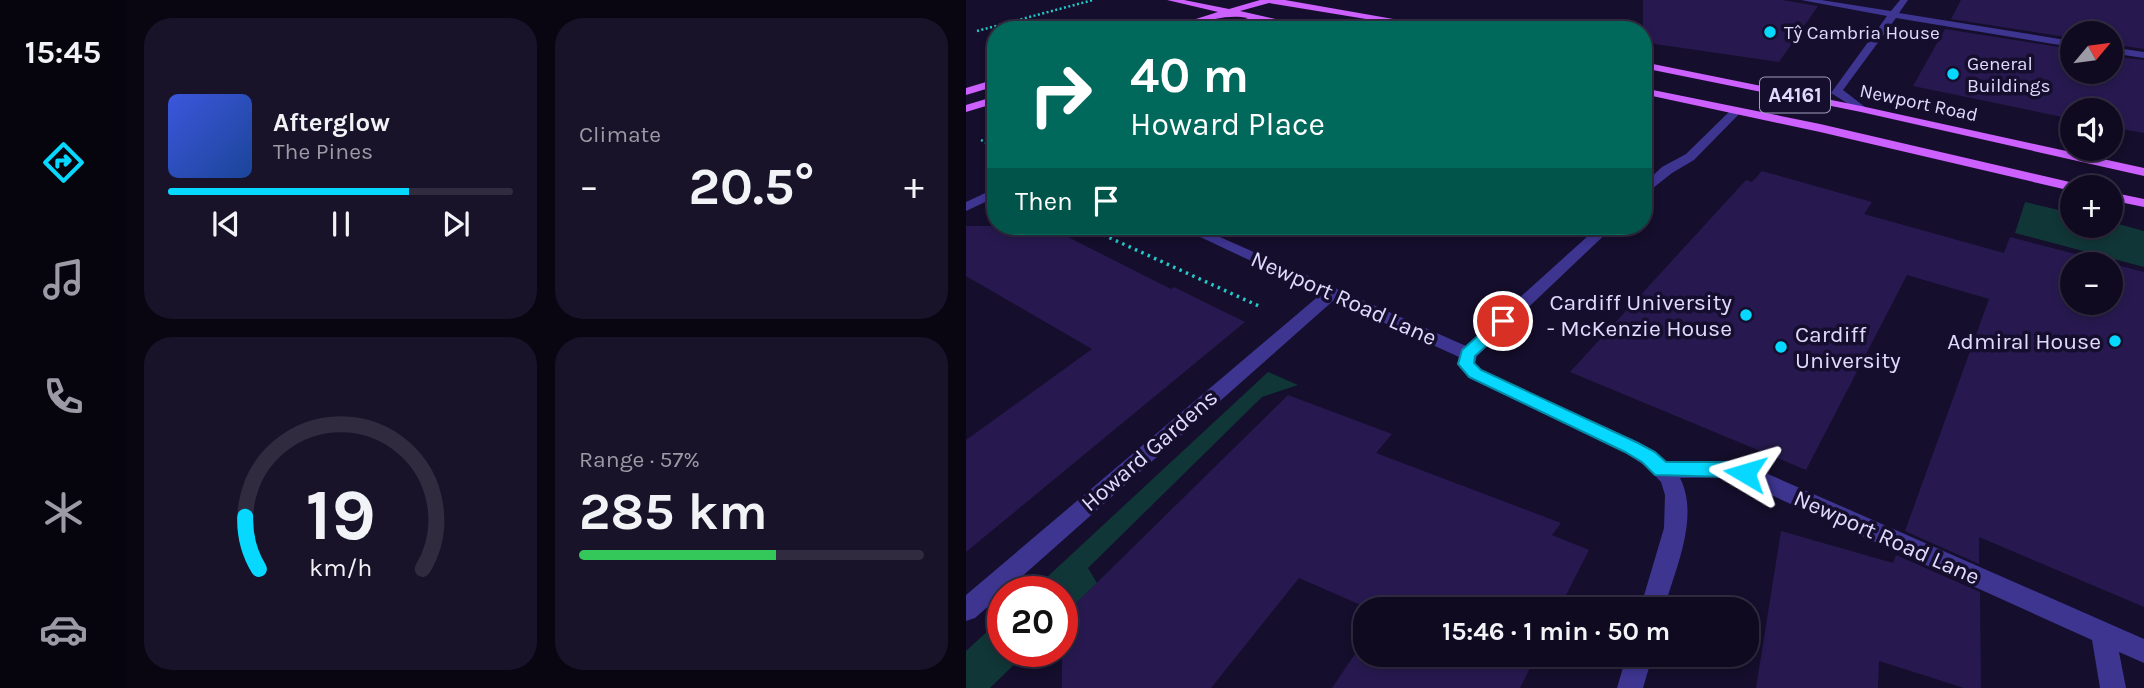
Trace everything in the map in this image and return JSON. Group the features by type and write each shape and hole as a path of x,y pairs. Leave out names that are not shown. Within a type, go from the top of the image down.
{"main road":[{"path":"1171,0 1274,21"},
{"path":"1198,21 1269,0 1305,2 1404,21"},
{"path":"1249,21 1305,2"},
{"name":"Newport Road","path":"1652,67 1861,109 2144,172"},
{"path":"966,92 987,85"},
{"name":"A4161","path":"1652,93 2060,184"},
{"path":"966,108 987,102"},
{"path":"2123,199 2144,203"}],"street":[{"path":"1805,0 2060,42"},
{"path":"1861,109 1837,93 1904,0"},
{"path":"2123,52 2144,55"},
{"path":"1652,184 1667,170 1690,157 1737,110"},
{"path":"966,207 987,196"},
{"name":"Newport Road Lane","path":"1204,235 1468,354 1466,364 1475,373 1631,447 1662,470 1731,469 1745,473 2144,652"},
{"path":"1468,354 1597,235"},
{"name":"Howard Gardens","path":"966,610 1296,322 1334,292"},
{"path":"1655,597 1676,521 1672,482 1662,470"},
{"path":"2103,633 2113,688"},
{"path":"1630,688 1636,667"}],"path":[{"path":"1014,21 1093,0"},
{"path":"977,31 987,28"},
{"path":"1104,235 1296,322"}],"green space":[{"path":"2025,202 2060,210 2060,238 2123,238 2123,225 2144,231 2144,267 2123,261 2123,252 2087,252 2015,233"},
{"path":"1268,372 1298,385 1262,397 1088,568 1097,583 1078,601 1078,576 1048,576"},
{"path":"987,632 987,667 1012,667 990,688 966,688 966,651"}],"building":[{"path":"1643,0 1782,0 1818,6 1779,62 1655,44 1652,41 1652,21 1643,21"},
{"path":"1961,0 2144,0 2144,49 2123,46 2123,21 2060,21 2060,36 1951,19"},
{"name":"General Buildings","path":"1945,29 2060,47 2060,84 2123,84 2123,58 2144,60 2144,133 2123,129 2123,98 2060,98 2060,117 1913,86"},
{"path":"1762,171 1872,202 1864,214 2004,253 2010,237 2067,252 2060,252 2060,315 2123,315 2123,267 2144,272 2144,607 1979,537 1979,564 1905,531 1989,299 1907,275 1806,470 1570,372 1746,180 1752,182"},
{"path":"966,226 987,226 987,235 1064,235 1171,289 1174,287 1245,322 966,552 966,440 1092,349 966,276"},
{"path":"1288,395 1392,434 1376,453 1561,523 1552,535 1589,550 1565,597 1353,597 1353,602 1299,578 1211,688 1062,688 1062,667 1078,667 1078,601"},
{"path":"1781,531 1893,563 1896,555 1980,592 1981,688 1964,688 1879,661 1878,688 1756,688"},
{"path":"1353,657 1353,667 1530,667 1520,688 1332,688"}],"place":[{"name":"Tŷ Cambria House","path":"1770,32"},
{"name":"General Buildings","path":"1953,74"},
{"name":"Cardiff University - McKenzie House","path":"1746,315"},
{"name":"Admiral House","path":"2115,341"},
{"name":"Cardiff University","path":"1781,347"}],"route":[{"path":"1503,321 1468,354 1466,364 1475,373 1631,447 1662,470 1731,469 1745,473"}]}
